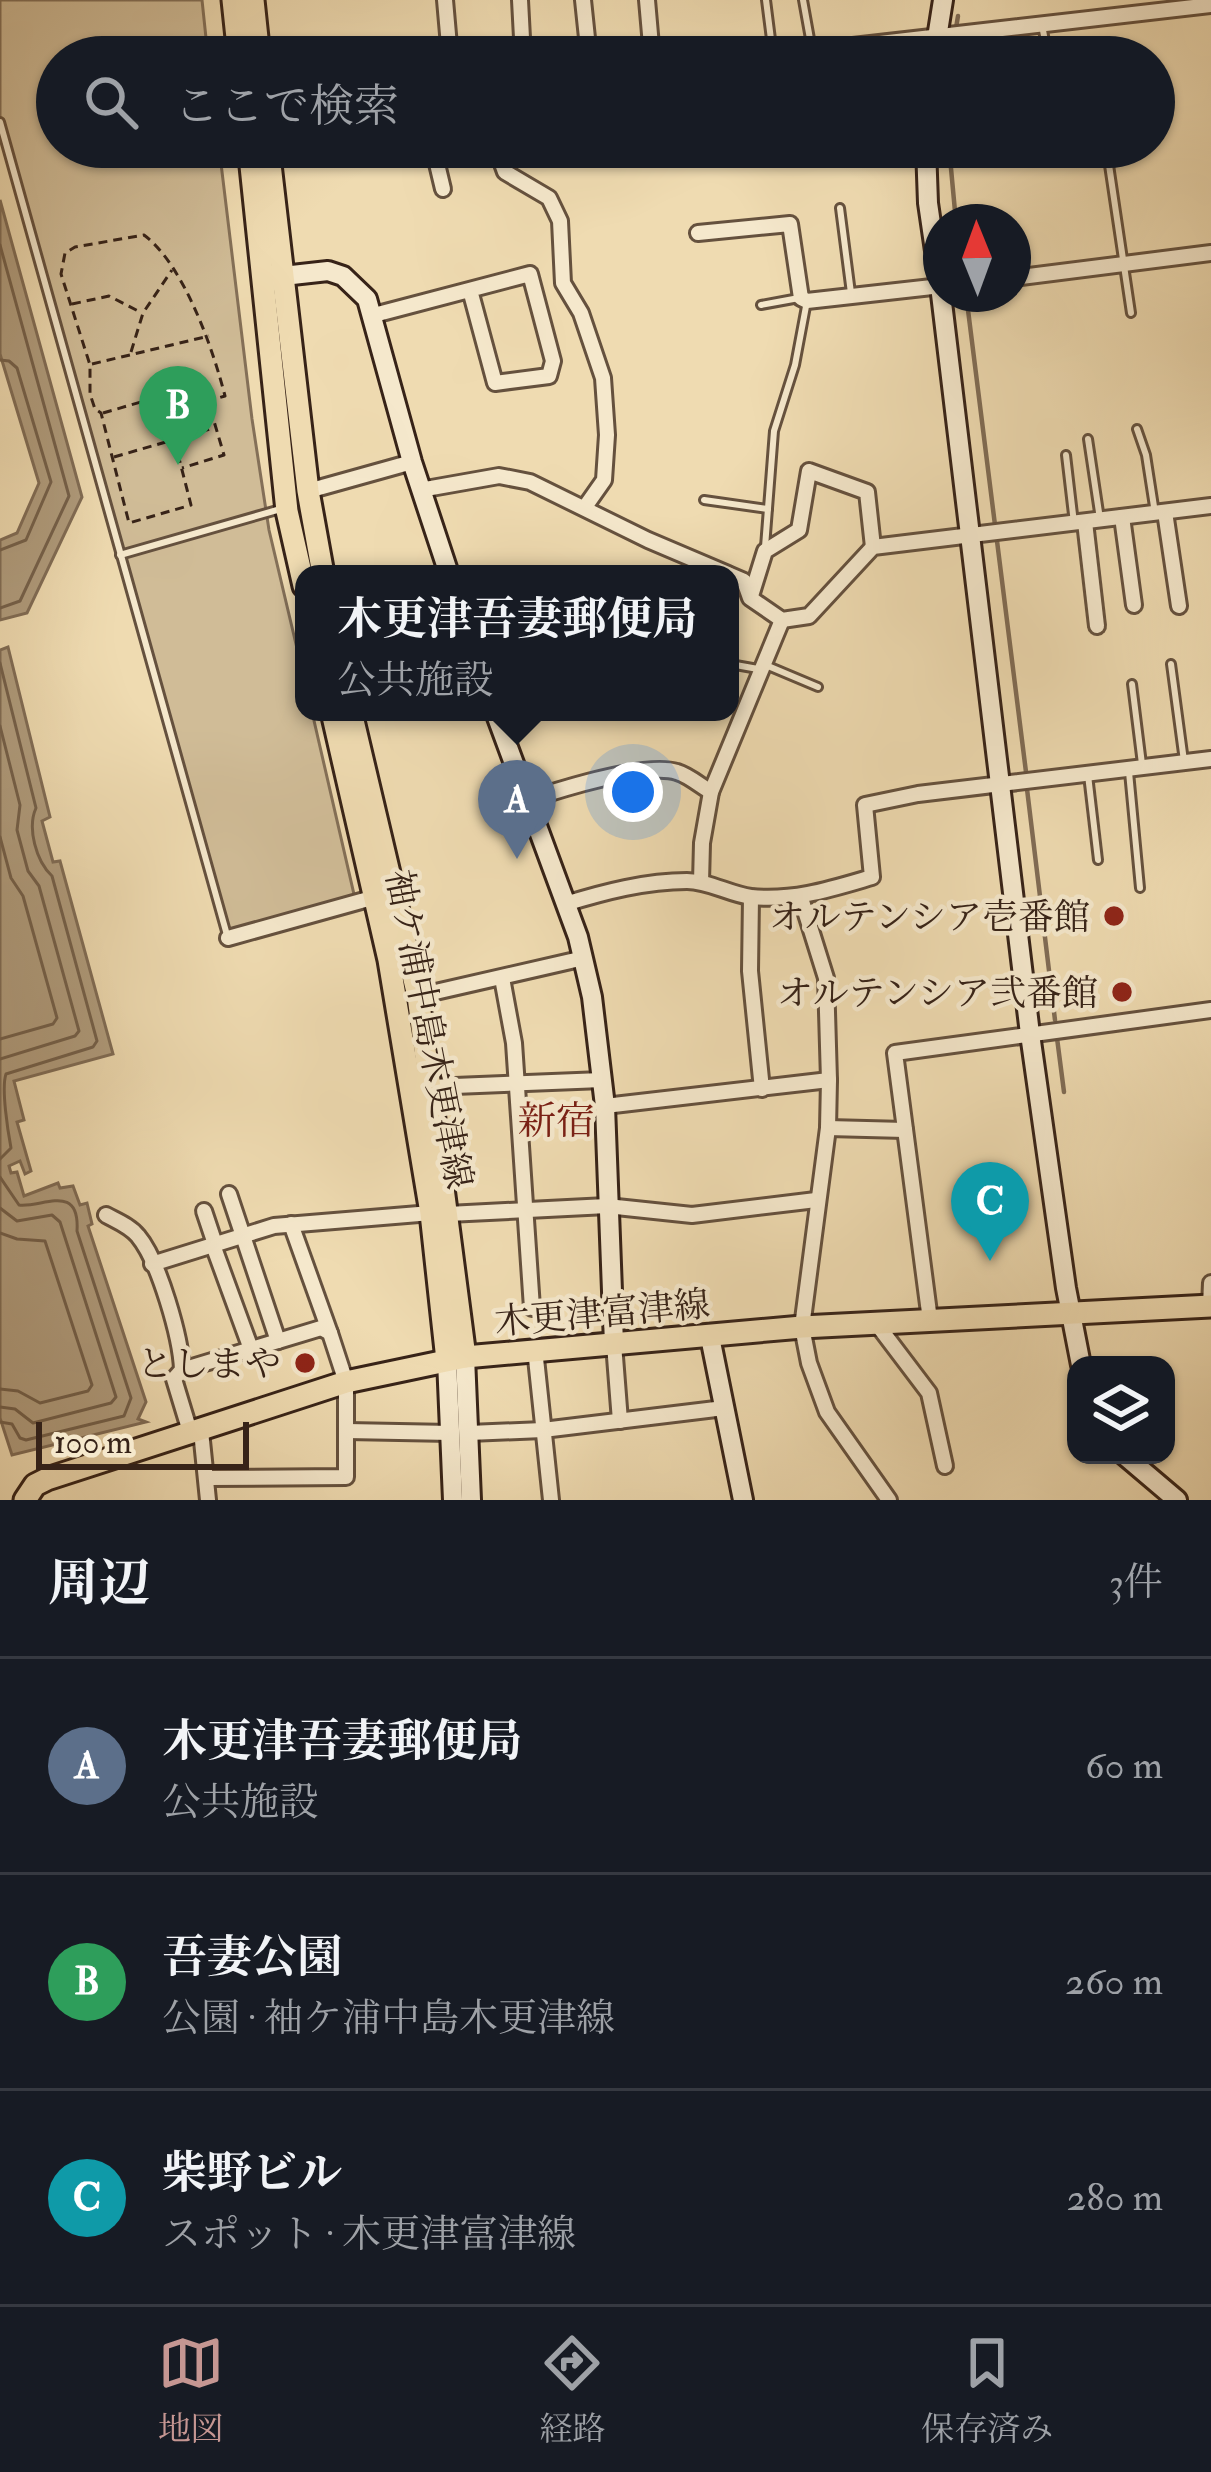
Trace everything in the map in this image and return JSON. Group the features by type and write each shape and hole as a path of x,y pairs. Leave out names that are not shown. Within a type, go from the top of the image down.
{"main road":[{"path":"232,0 236,36"},
{"path":"254,0 257,36"},
{"path":"253,168 320,565"},
{"path":"269,168 288,508 300,565"},
{"name":"袖ケ浦中島木更津線","path":"334,721 383,896 418,996 456,1359"},
{"name":"袖ケ浦中島木更津線","path":"353,721 383,896 389,960 440,1213"},
{"name":"木更津富津線","path":"25,1500 35,1485 47,1479 346,1382 456,1359 802,1327 1210,1306"}],"street":[{"path":"445,0 448,36"},
{"path":"520,0 522,36"},
{"path":"583,0 587,36"},
{"path":"647,0 650,36"},
{"path":"938,36 943,0"},
{"path":"989,36 1211,5"},
{"path":"438,168 442,189"},
{"path":"504,168 549,199 560,221 563,284 581,313 603,377 604,480 586,507"},
{"path":"927,168 928,204"},
{"path":"698,233 790,224 804,299 923,291"},
{"path":"1031,276 1211,253"},
{"path":"273,277 328,271 343,276 367,299 446,565"},
{"path":"374,315 530,274 553,361 549,376 495,383 470,290"},
{"path":"944,312 1030,1034 1079,1356"},
{"path":"308,491 412,463"},
{"path":"751,598 765,551 799,530 809,471 867,492 873,548"},
{"path":"420,490 499,476 530,482 708,565"},
{"path":"739,578 751,598 782,620 809,616 873,548 1211,506"},
{"path":"1160,512 1178,606"},
{"path":"1122,517 1134,605"},
{"path":"1087,522 1097,626"},
{"path":"701,882 711,792 782,620"},
{"path":"498,721 584,958 602,1080 620,1421"},
{"path":"565,904 661,882 701,882 751,897 801,898 872,877 865,805 919,794 1211,760"},
{"path":"525,801 561,789 654,772 676,771 711,792"},
{"path":"228,938 383,896"},
{"path":"751,897 750,971 762,1089"},
{"path":"801,898 826,977 829,1080 828,1128 802,1327 827,1412 889,1500"},
{"path":"418,996 584,958"},
{"path":"502,979 514,1043 532,1308"},
{"path":"930,1320 895,1053 1211,1010"},
{"path":"430,1087 602,1080"},
{"path":"604,1106 829,1080"},
{"path":"828,1128 905,1130"},
{"path":"229,1194 278,1341"},
{"path":"152,1264 291,1224 607,1206 692,1215 816,1200"},
{"path":"203,1211 251,1349"},
{"path":"106,1215 139,1237 181,1341 182,1370"},
{"path":"208,1478 346,1477 346,1382 291,1224"},
{"path":"1210,1306 1211,1282"},
{"path":"876,1323 928,1393 945,1466"},
{"path":"208,1500 208,1478 196,1433 174,1378 182,1370 321,1328 330,1333"},
{"path":"710,1337 743,1500"},
{"path":"536,1349 551,1500"},
{"path":"456,1359 460,1433 471,1500"},
{"path":"347,1432 543,1430 724,1408"},
{"path":"453,1500 460,1433"},
{"path":"1135,1464 1177,1500"}],"lane":[{"path":"766,0 770,36"},
{"path":"803,0 809,36"},
{"path":"1042,25 1044,36"},
{"path":"0,122 228,938"},
{"path":"1109,168 1131,313"},
{"path":"841,208 851,297"},
{"path":"761,305 804,299 795,365 774,431 765,551"},
{"path":"1137,429 1160,512"},
{"path":"1087,522 1088,439"},
{"path":"1066,455 1087,522"},
{"path":"704,500 768,509"},
{"path":"120,555 288,508"},
{"path":"1171,664 1184,763"},
{"path":"739,665 763,667 818,687"},
{"path":"1132,684 1140,888"},
{"path":"1088,775 1098,860"}],"path":[{"path":"163,396 191,505 128,523 101,413 90,394 90,364 60,264 64,253 144,235 172,270 209,336 225,396 208,401"},
{"path":"130,354 143,314 172,270"},
{"path":"70,304 109,296 143,314"},
{"path":"90,364 209,336"},
{"path":"101,413 203,384 224,455 182,468"},
{"path":"112,458 216,428"}],"shaded area":[{"path":"0,0 202,0 206,36 36,36 36,168 222,168 269,530 295,640 295,721 314,721 356,903 228,938 0,122"}],"water":[{"path":"0,200 82,497 27,613 0,620 0,540 17,533 39,483 0,354"},
{"path":"8,647 50,817 42,821 53,862 60,861 113,1054 14,1081 24,1120 17,1122 31,1171 25,1174 20,1161 9,1166 11,1173 17,1172 24,1196 58,1183 60,1188 73,1186 80,1205 87,1203 92,1224 88,1226 146,1402 138,1419 146,1422 12,1455 0,1418 0,650"}],"waterway":[{"path":"956,28 958,16"},
{"path":"951,168 954,204"},
{"path":"968,312 1026,772"},
{"path":"1027,789 1055,1020"},
{"path":"1057,1038 1064,1092"}],"place":[{"name":"吾妻公園","path":"178,465"},
{"name":"木更津吾妻郵便局","path":"517,859"},
{"name":"オルテンシア壱番館","path":"1114,916"},
{"name":"オルテンシア弐番館","path":"1122,992"},
{"name":"柴野ビル","path":"990,1261"},
{"name":"としまや","path":"305,1363"}],"district":[{"name":"新宿","path":"556,1120"}]}
